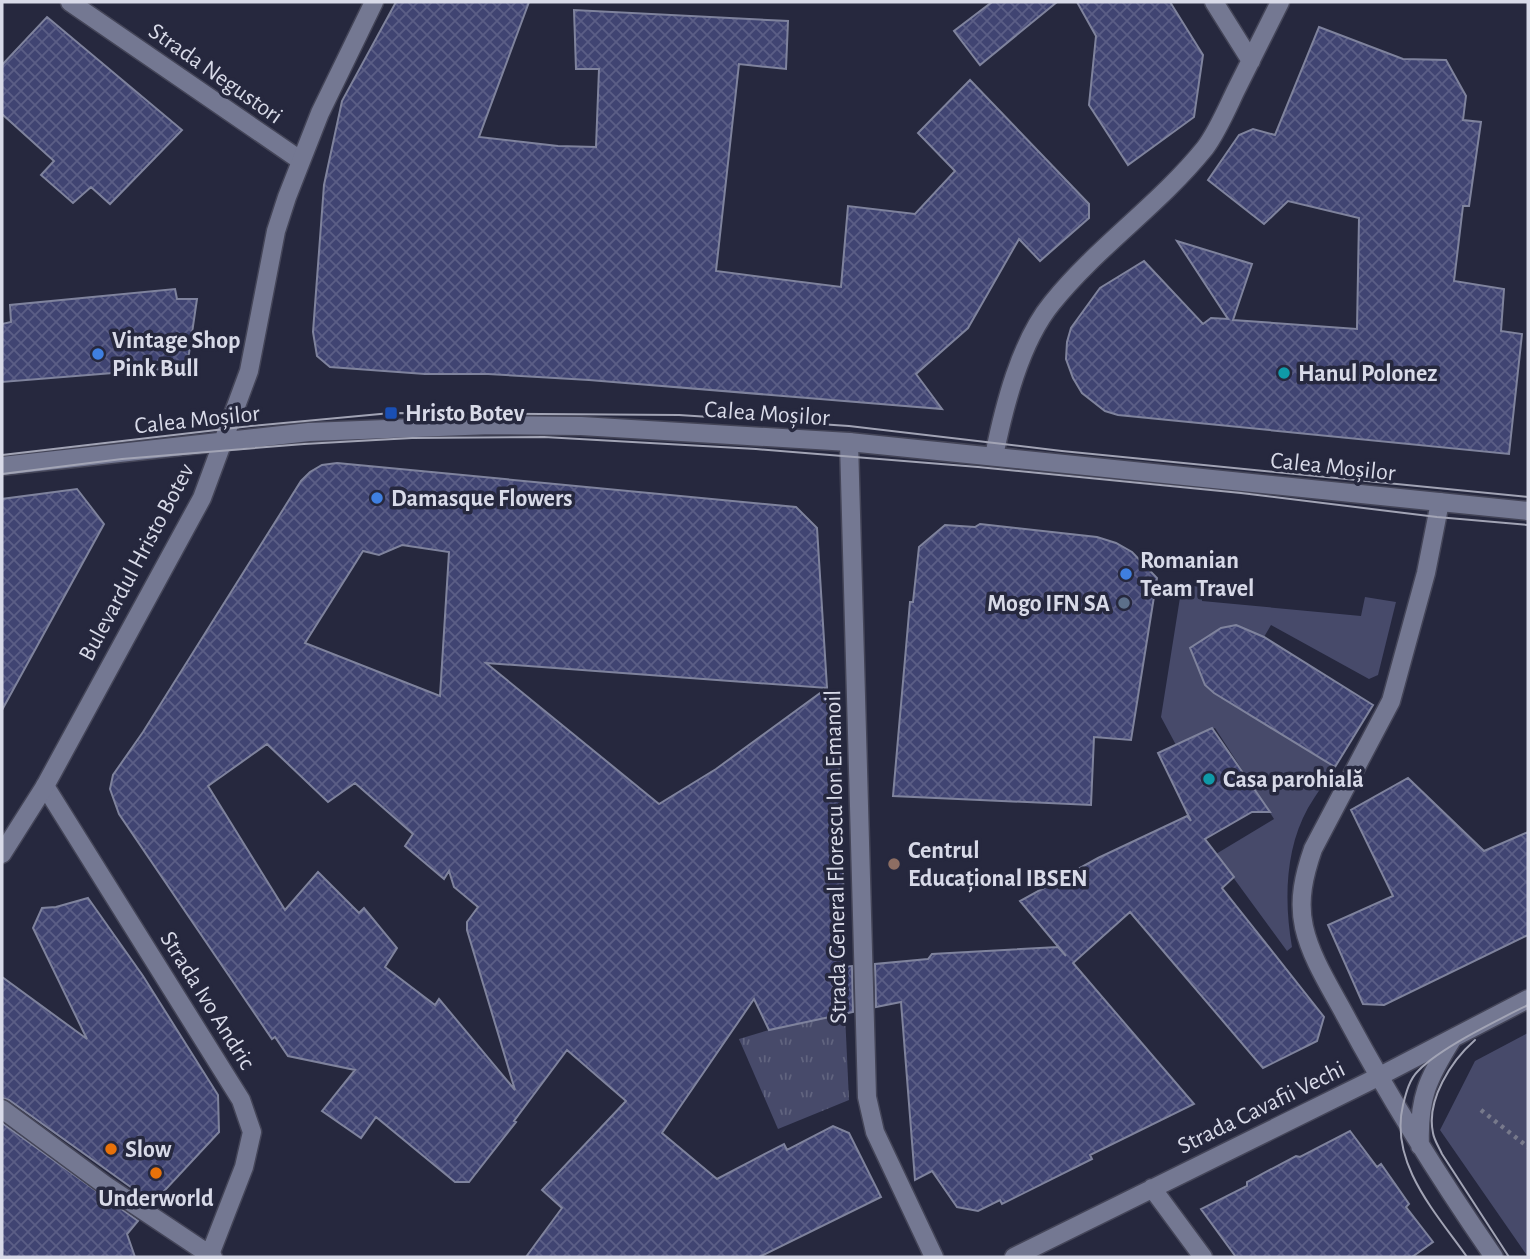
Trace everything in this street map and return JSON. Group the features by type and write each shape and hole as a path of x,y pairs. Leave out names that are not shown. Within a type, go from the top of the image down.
{"street":[{"name":"Strada Negustori","path":"70,2 300,160"},
{"name":"Bulevardul Hristo Botev","path":"2,854 44,786 202,498 249,371 276,231 300,160 374,2"},
{"path":"1214,2 1251,61"},
{"path":"994,456 1004,409 1036,327 1051,304 1085,267 1174,184 1207,145 1280,2"},
{"name":"Calea Moșilor","path":"2,466 309,432 491,425 581,425 849,442 1528,511"},
{"name":"Strada General Florescu Ion Emanoil","path":"849,442 867,1097 875,1132 934,1257"},
{"path":"1440,502 1426,573 1391,701 1322,830 1304,873 1301,908 1315,959 1378,1077 1485,1254"},
{"name":"Strada Ivo Andric","path":"44,786 241,1100 251,1132 244,1167 211,1257"},
{"name":"Strada Cavafii Vechi","path":"1014,1257 1378,1077 1528,999"},
{"path":"1420,1147 1420,1105 1435,1067 1453,1038"},
{"path":"2,1109 105,1185 211,1257"},
{"path":"1152,1188 1203,1257"}],"path":[{"path":"1481,1110 1528,1147"}],"green space":[{"path":"1182,585 1203,587 1202,601 1361,616 1365,597 1396,602 1378,675 1369,679 1271,625 1264,637 1236,625 1221,628 1214,693 1335,767 1308,808 1295,841 1287,894 1292,947 1287,951 1216,854 1274,819 1215,728 1176,745 1161,717"},
{"path":"845,1014 849,1100 778,1129 739,1039"},
{"path":"1528,1033 1528,1257 1440,1130 1475,1061"}],"building":[{"path":"396,2 529,2 479,137 558,146 596,147 599,69 576,69 574,10 788,21 786,69 739,64 716,271 841,287 848,206 915,214 955,171 918,133 970,80 1089,204 1089,218 1040,261 1019,239 968,328 916,374 942,409 589,380 488,374 425,374 330,367 317,356 313,332 324,185 342,101"},
{"path":"992,2 1057,2 980,65 954,31"},
{"path":"1077,2 1170,2 1203,55 1194,117 1128,165 1089,105 1096,36"},
{"path":"47,17 182,130 110,204 91,187 73,203 41,175 54,161 2,114 2,65"},
{"path":"1319,27 1403,59 1446,60 1466,96 1463,120 1481,122 1469,206 1463,206 1454,281 1504,289 1501,331 1522,334 1509,454 1118,415 1105,411 1082,393 1073,378 1066,359 1071,328 1100,288 1144,261 1203,324 1211,318 1228,319 1177,241 1252,264 1233,320 1357,329 1359,218 1288,201 1264,224 1208,180 1239,135 1253,129 1275,135"},
{"path":"175,289 177,299 197,299 187,367 2,382 2,324 11,322 10,305"},
{"path":"337,463 796,507 817,528 827,688 827,704 837,703 844,905 842,967 852,966 853,1012 769,1030 754,999 662,1133 717,1179 784,1144 787,1150 833,1126 849,1133 881,1197 759,1257 526,1257 562,1208 542,1190 626,1101 567,1050 469,1182 455,1182 376,1117 361,1138 322,1111 355,1070 288,1056 275,1037 272,1039 119,814 110,789 113,775 143,732 301,481 322,465","holes":["402,545 449,552 440,696 305,643 363,551 379,555","486,663 827,688 716,769 659,804","267,744 328,802 355,783 413,834 405,846 444,879 449,871 454,887 478,907 467,922 467,930 515,1090 439,999 435,1005 385,967 397,948 364,908 359,913 318,872 285,910 208,786"]},
{"path":"77,489 104,524 2,710 2,499"},
{"path":"980,524 1097,537 1132,552 1157,578 1131,740 1094,737 1091,805 893,796 910,602 913,602 919,547 945,525 975,527"},
{"path":"1236,625 1264,637 1373,705 1335,767 1205,685 1190,648 1221,628"},
{"path":"1212,728 1270,812 1252,812 1205,839 1234,877 1222,888 1324,1017 1317,1041 1263,1068 1130,912 1073,963 1194,1104 1090,1155 1092,1159 1002,1204 1000,1200 978,1211 957,1207 932,1171 915,1180 901,1002 876,1007 875,964 928,959 932,954 1058,947 1066,956 1020,901 1098,858 1187,816 1191,821 1158,753"},
{"path":"1408,778 1484,851 1528,832 1528,935 1384,1005 1363,1004 1328,925 1393,896 1351,810"},
{"path":"88,898 143,976 218,1095 219,1132 153,1203 9,1100 2,1098 2,977 87,1039 33,928 42,908"},
{"path":"2,1123 138,1221 127,1234 135,1257 2,1257"},
{"path":"1350,1131 1377,1167 1381,1164 1409,1204 1406,1207 1433,1242 1412,1257 1236,1257 1201,1209 1247,1186 1247,1182 1296,1156 1300,1157"}],"tram line":[{"path":"2,455 251,426 391,413 679,415 849,426 1062,451 1528,497"},
{"path":"2,474 122,459 304,444 412,438 544,437 756,449 978,467 1528,525"},
{"path":"1467,1257 1429,1205 1409,1167 1400,1126 1403,1105 1412,1078 1428,1062 1470,1035 1528,1005"},
{"path":"1475,1040 1457,1059 1442,1082 1433,1108 1433,1133 1442,1154 1509,1257"}],"place":[{"name":"Vintage Shop Pink Bull","path":"98,354"},
{"name":"Hanul Polonez","path":"1284,373"},
{"name":"Hristo Botev","path":"391,413"},
{"name":"Damasque Flowers","path":"377,498"},
{"name":"Romanian Team Travel","path":"1126,574"},
{"name":"Mogo IFN SA","path":"1124,603"},
{"name":"Casa parohială","path":"1209,779"},
{"name":"Centrul Educațional IBSEN","path":"894,864"},
{"name":"Slow","path":"111,1149"},
{"name":"Underworld","path":"156,1173"}]}
